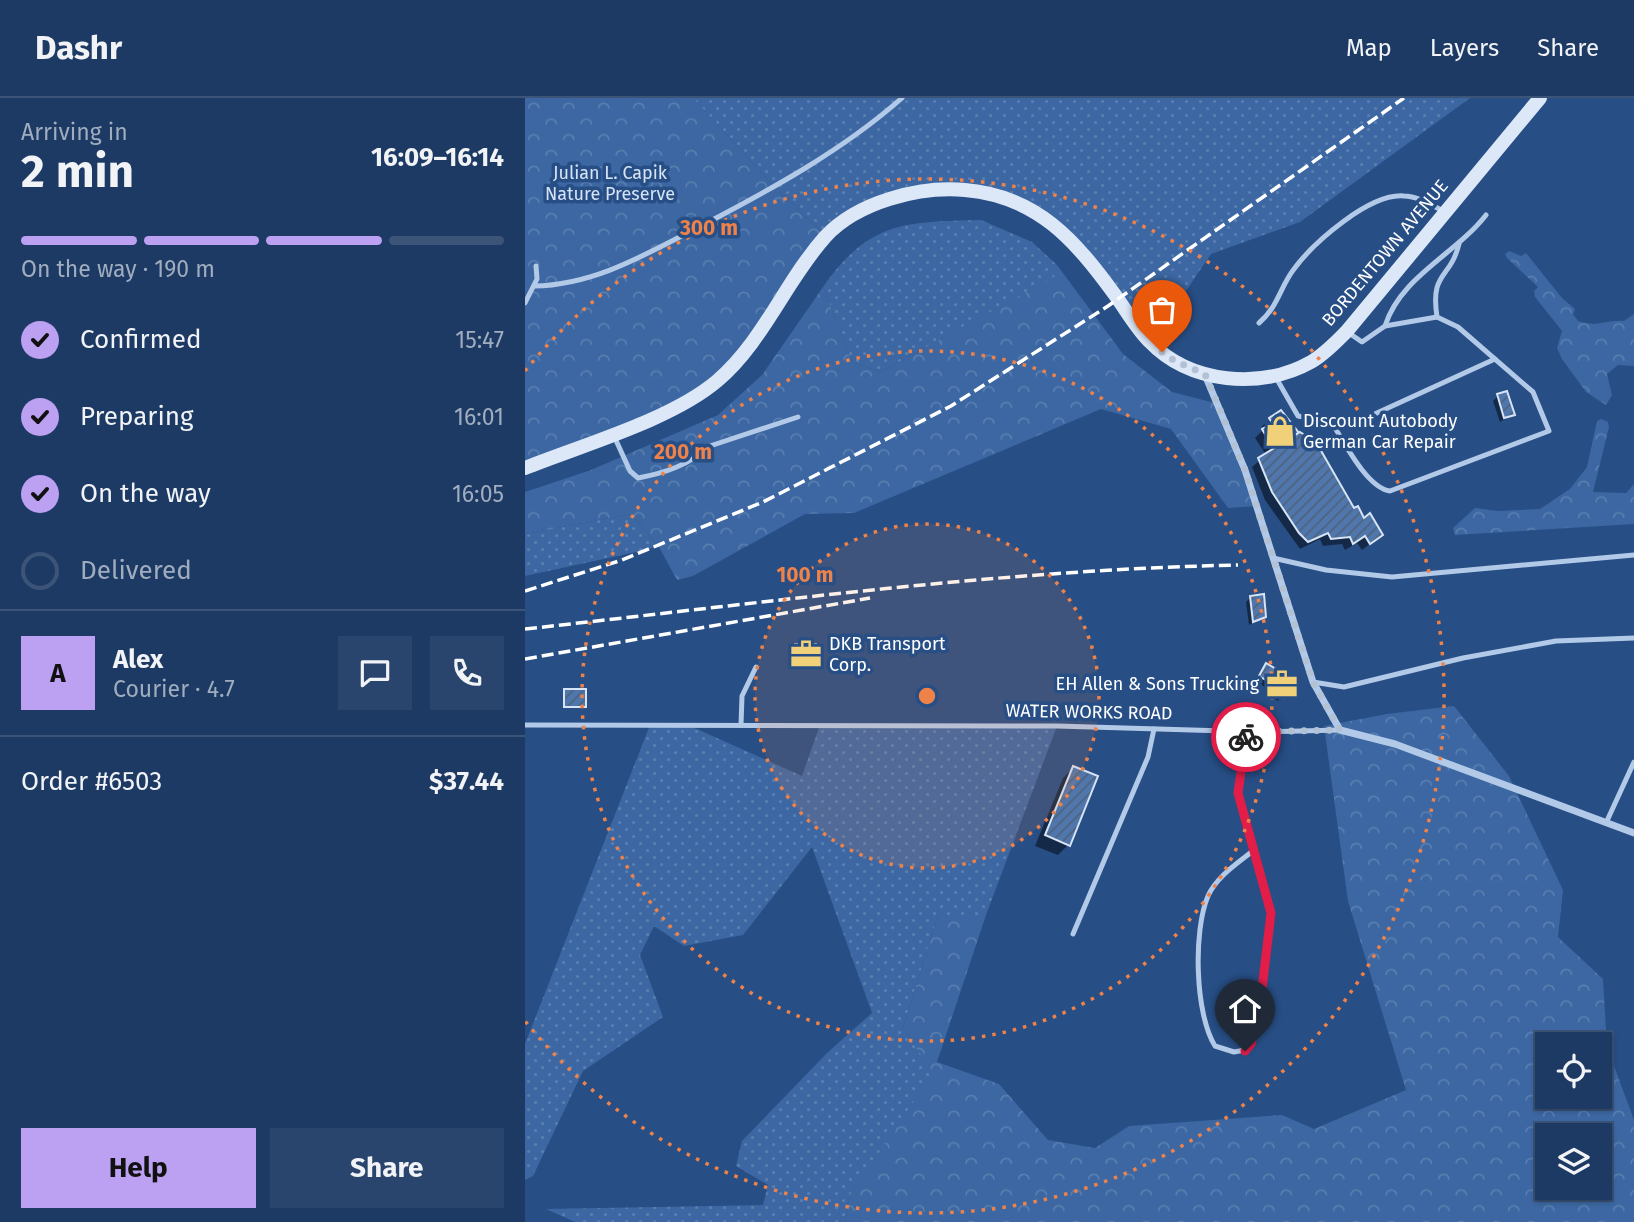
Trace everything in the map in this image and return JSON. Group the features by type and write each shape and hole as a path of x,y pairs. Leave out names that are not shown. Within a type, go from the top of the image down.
{"main road":[{"name":"BORDENTOWN AVENUE","path":"525,468 666,412 716,382 746,350 825,236 881,201 926,188 966,190 1007,197 1055,224 1089,258 1150,342 1175,361 1205,374 1233,379 1275,376 1312,361 1347,331 1540,98"}],"street":[{"path":"1205,374 1245,470 1313,682 1340,730"},
{"name":"WATER WORKS ROAD","path":"1340,730 1395,744 1634,833"}],"lane":[{"path":"534,286 562,286 619,268 758,196 867,129 902,98"},
{"path":"1259,323 1279,300 1294,269 1353,212 1384,198 1405,195 1445,212"},
{"path":"1437,317 1433,295 1437,282 1456,254 1459,244 1486,215"},
{"path":"1385,327 1389,312 1412,285 1448,248 1459,244"},
{"path":"525,303 534,286 537,266"},
{"path":"1332,423 1369,479 1380,489 1390,491 1549,431 1533,392 1458,327 1437,317 1385,327 1362,342 1347,331"},
{"path":"1275,376 1298,416 1332,423 1355,423 1495,359"},
{"path":"613,433 630,471 638,478 668,472 721,442 798,417"},
{"path":"1273,558 1326,570 1392,577 1634,555"},
{"path":"1313,682 1344,687 1463,658 1556,641 1634,638"},
{"path":"741,726 742,696 756,667"},
{"name":"WATER WORKS ROAD","path":"525,725 1247,732 1340,730"},
{"path":"1073,934 1148,757 1154,729"},
{"path":"1247,732 1238,793 1254,849 1271,913 1262,989 1251,1044 1245,1051 1234,1052 1215,1046 1202,1018 1200,926 1209,895 1219,879 1254,849"},
{"path":"1606,823 1634,762"}],"green space":[{"name":"Julian L. Capik Nature Preserve","path":"525,98 693,98 774,186 826,236 746,350 666,412 525,468"},
{"path":"693,98 1470,98 1300,222 1211,254 1169,316 1176,329 1150,342 1055,224 966,190 881,201 826,236 774,186"},
{"path":"981,220 1032,242 1057,265 1057,276 881,372 852,362 823,287 840,265 874,237 891,229 910,224"},
{"path":"1509,251 1521,256 1526,253 1562,298 1575,309 1573,314 1578,321 1590,324 1624,321 1634,314 1634,366 1618,365 1607,374 1612,395 1606,405 1586,392 1562,359 1557,348 1562,331 1535,297 1534,291 1538,287 1507,258 1505,254"},
{"path":"1057,265 1123,354 1172,392 1215,403 1257,506 1228,508 1171,429 1101,409 854,513 805,514 693,576 677,580 659,547 631,514 525,534 525,492 591,470 718,415 762,375 823,287 852,362 881,372 1056,276"},
{"path":"1601,419 1608,422 1609,427 1593,492 1626,493 1634,484 1634,524 1455,535 1453,528 1475,508 1498,511 1540,509 1570,489 1587,467 1597,421"},
{"path":"631,514 659,547 525,576 525,534"},
{"path":"1454,706 1509,776 1563,890 1558,937 1603,979 1606,1032 1535,1032 1535,1109 1612,1109 1612,1061 1634,1120 1634,1222 845,1222 850,1195 933,1073 903,1028 938,915 986,915 937,1062 999,1084 1048,1140 1095,1148 1129,1126 1282,1115 1314,1129 1406,1090 1348,901 1324,726 1387,714"},
{"path":"650,725 690,726 802,776 820,725 1057,726 986,915 938,915 903,1028 934,1073 850,1195 845,1222 575,1222 546,1209 763,1205 768,1185 736,1166 742,1141 827,1053 872,1013 812,847 743,935 684,946 654,926 640,955 663,1017 583,1071 533,1176 525,1180 525,1044"}],"building":[{"path":"1507,391 1515,415 1504,418 1497,394"},
{"name":"Discount Autobody German Car Repair","path":"1281,410 1299,433 1273,448 1262,429 1272,423 1269,418"},
{"path":"1300,432 1316,442 1354,508 1358,506 1364,518 1370,513 1383,535 1370,544 1365,536 1353,544 1350,537 1331,539 1328,533 1308,542 1299,533 1272,492 1258,458"},
{"path":"1264,594 1266,617 1253,622 1250,596"},
{"name":"DKB Transport Corp.","path":"795,644 816,644 817,663 795,664"},
{"name":"EH Allen & Sons Trucking","path":"1266,663 1295,680 1284,698 1276,693 1279,688 1259,676"},
{"path":"564,689 586,689 586,707 564,707"},
{"path":"1073,766 1098,776 1070,846 1045,835"}],"railway":[{"path":"525,591 622,560 763,502 951,406 1108,306 1404,98"},
{"path":"525,629 1059,573 1238,565"},
{"path":"525,659 870,598"}],"way so far":[{"path":"1162,352 1205,374 1245,470 1313,682 1340,730 1247,732 1246,737"}],"place":[{"name":"Discount Autobody German Car Repair","path":"1280,431"},
{"name":"DKB Transport Corp.","path":"806,654"},
{"name":"EH Allen & Sons Trucking","path":"1282,684"}],"route":[{"path":"1245,1051 1251,1044 1262,989 1271,913 1238,793 1246,737"}]}
